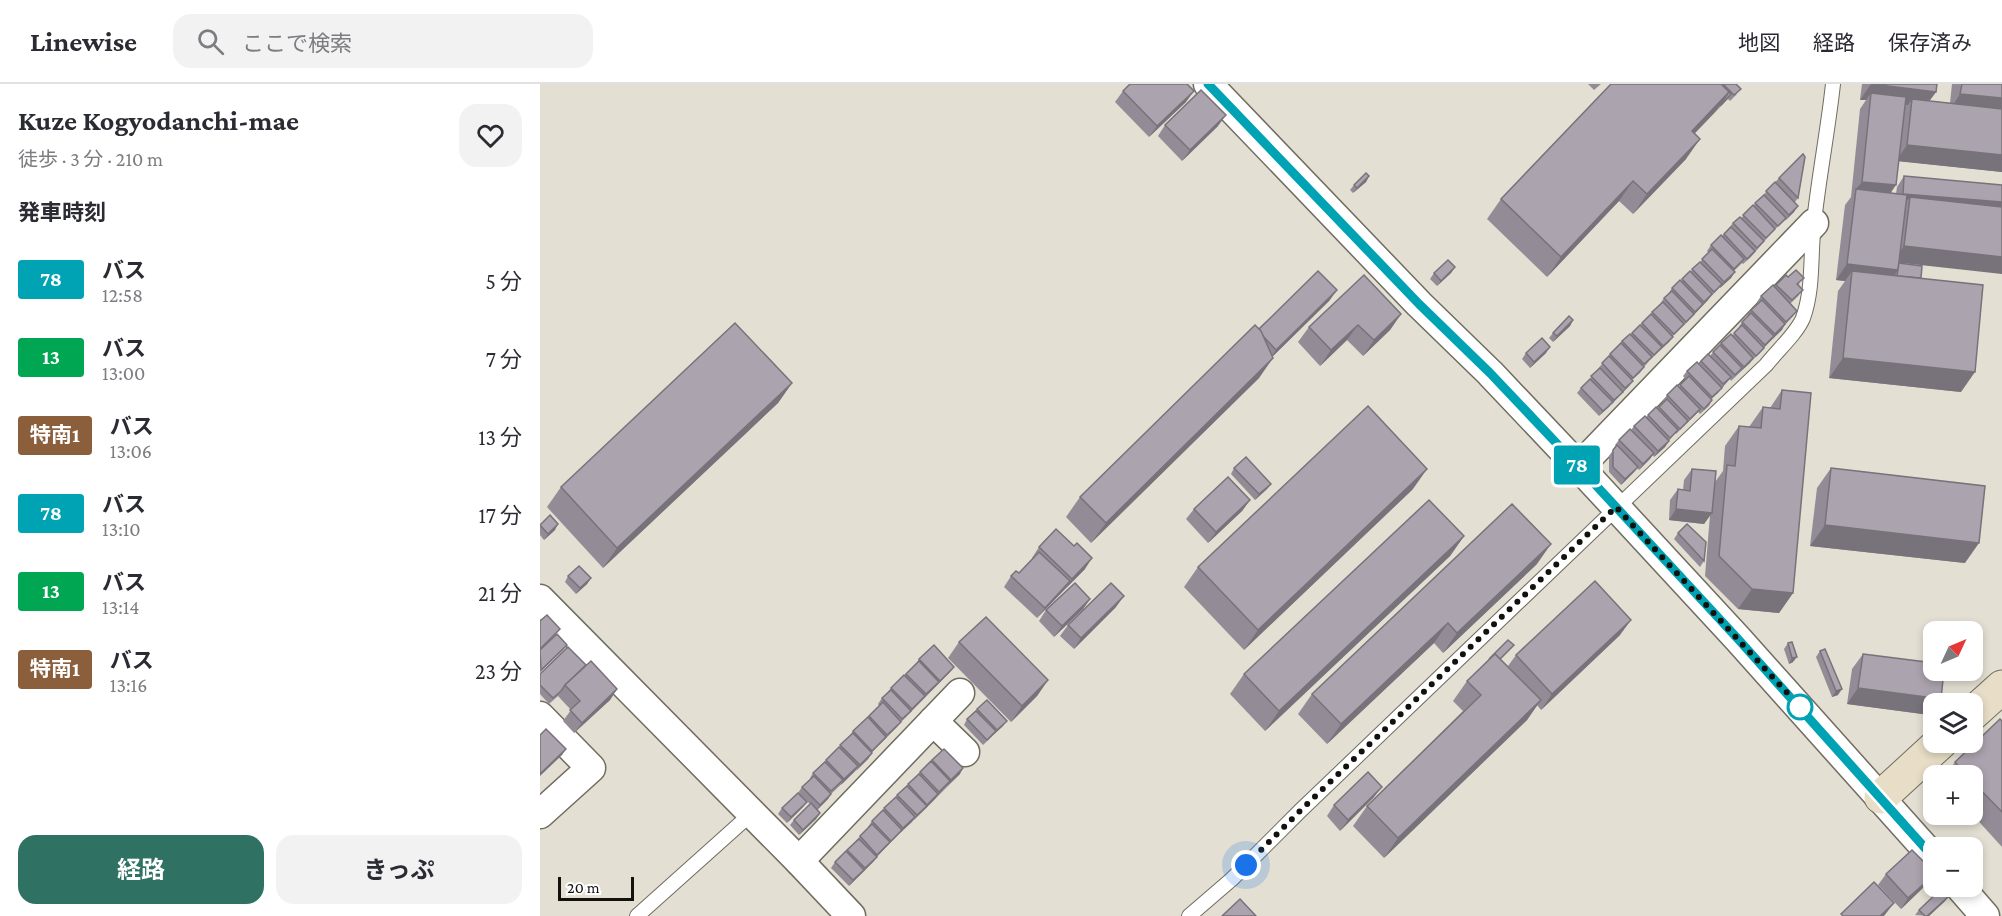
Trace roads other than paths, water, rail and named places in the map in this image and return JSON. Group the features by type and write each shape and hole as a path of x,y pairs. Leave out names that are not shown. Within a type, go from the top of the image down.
{"street":[{"path":"1208,84 1579,467 1923,845"},
{"path":"1579,467 1814,223"},
{"path":"540,599 851,916"},
{"path":"1983,704 2002,687"},
{"path":"799,861 960,693"},
{"path":"540,716 591,768 540,814"},
{"path":"933,721 965,752"},
{"path":"1881,797 1929,753"},
{"path":"1969,897 1985,916"}],"lane":[{"path":"1189,916 1232,879 1301,810 1766,365 1802,321 1810,281 1814,223 1833,84"},
{"path":"637,916 752,813"}]}
